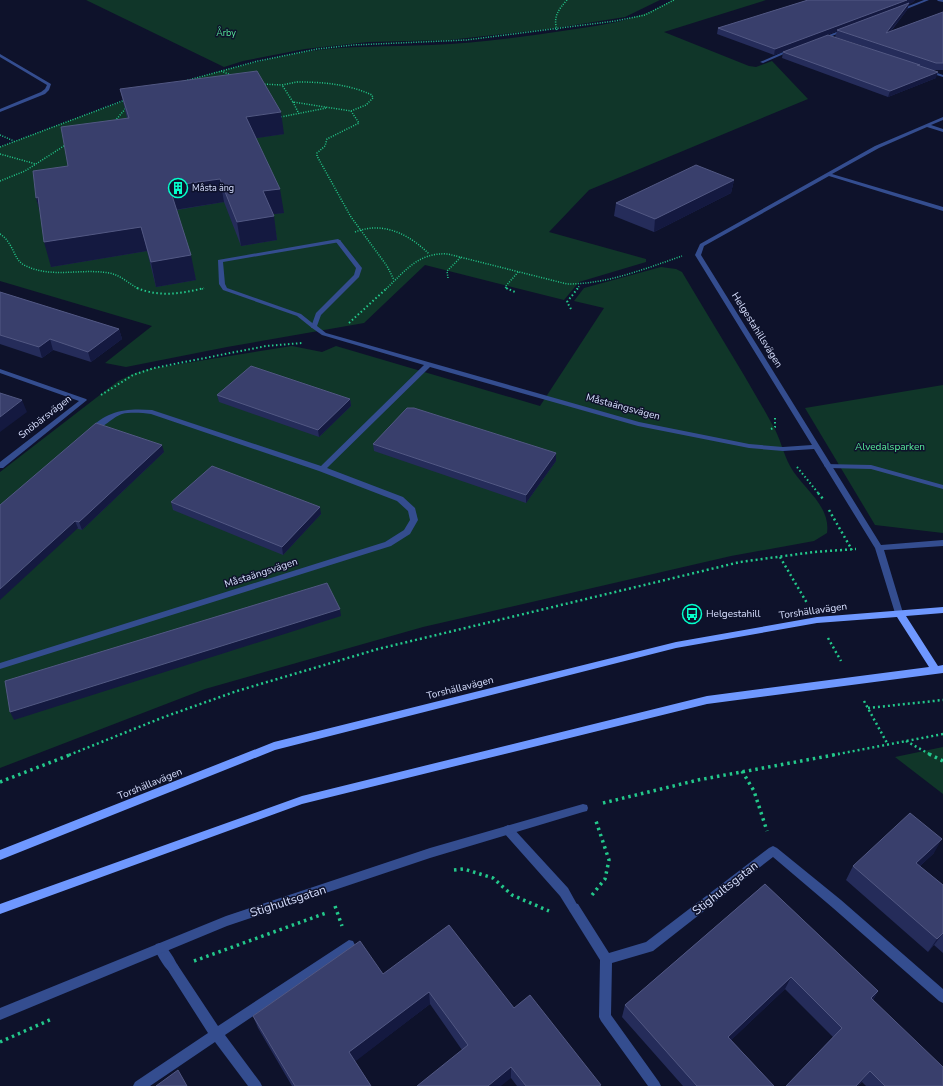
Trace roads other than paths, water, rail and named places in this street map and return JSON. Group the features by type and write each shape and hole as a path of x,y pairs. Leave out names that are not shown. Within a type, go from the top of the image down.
{"main road":[{"name":"Torshällavägen","path":"0,855 274,746 676,645 817,620 943,610"},
{"path":"0,909 302,800 707,700 940,670 899,613"}],"street":[{"path":"891,13 927,0"},
{"path":"939,0 943,1"},
{"path":"818,40 847,29"},
{"path":"826,37 832,39"},
{"path":"762,62 798,48"},
{"path":"0,56 50,85 43,93 0,111"},
{"path":"921,68 943,76"},
{"path":"827,174 877,147 943,118"},
{"path":"927,125 943,131"},
{"path":"827,174 943,209"},
{"name":"Helgestahillsvägen","path":"827,174 702,245 698,255 878,548 899,613"},
{"name":"Måstaängsvägen","path":"314,327 318,314 357,276 359,268 338,241 220,261 222,284 225,289 243,297 299,315 314,327 324,334 333,337 638,424 749,446 783,449 817,447"},
{"path":"322,469 428,364"},
{"name":"Snöbärsvägen","path":"0,371 84,400 0,466"},
{"name":"Måstaängsvägen","path":"0,666 380,546 407,532 414,520 412,510 400,499 322,469 152,412 128,410 109,416 85,436"},
{"path":"828,466 871,467 943,487"},
{"path":"878,548 943,543"},
{"name":"Stighultsgatan","path":"0,1014 226,921 430,854 583,808"},
{"path":"508,830 564,892 606,959 605,1017 655,1086"},
{"name":"Stighultsgatan","path":"606,959 649,948 773,851 837,904 943,997"},
{"path":"139,1086 349,945"},
{"path":"160,948 216,1034 256,1086"}],"place":[{"name":"Måsta äng","path":"178,188"},
{"name":"Helgestahill","path":"692,614"}],"park label":[{"name":"Årby","path":"226,33"},
{"name":"Alvedalsparken","path":"890,447"}]}
